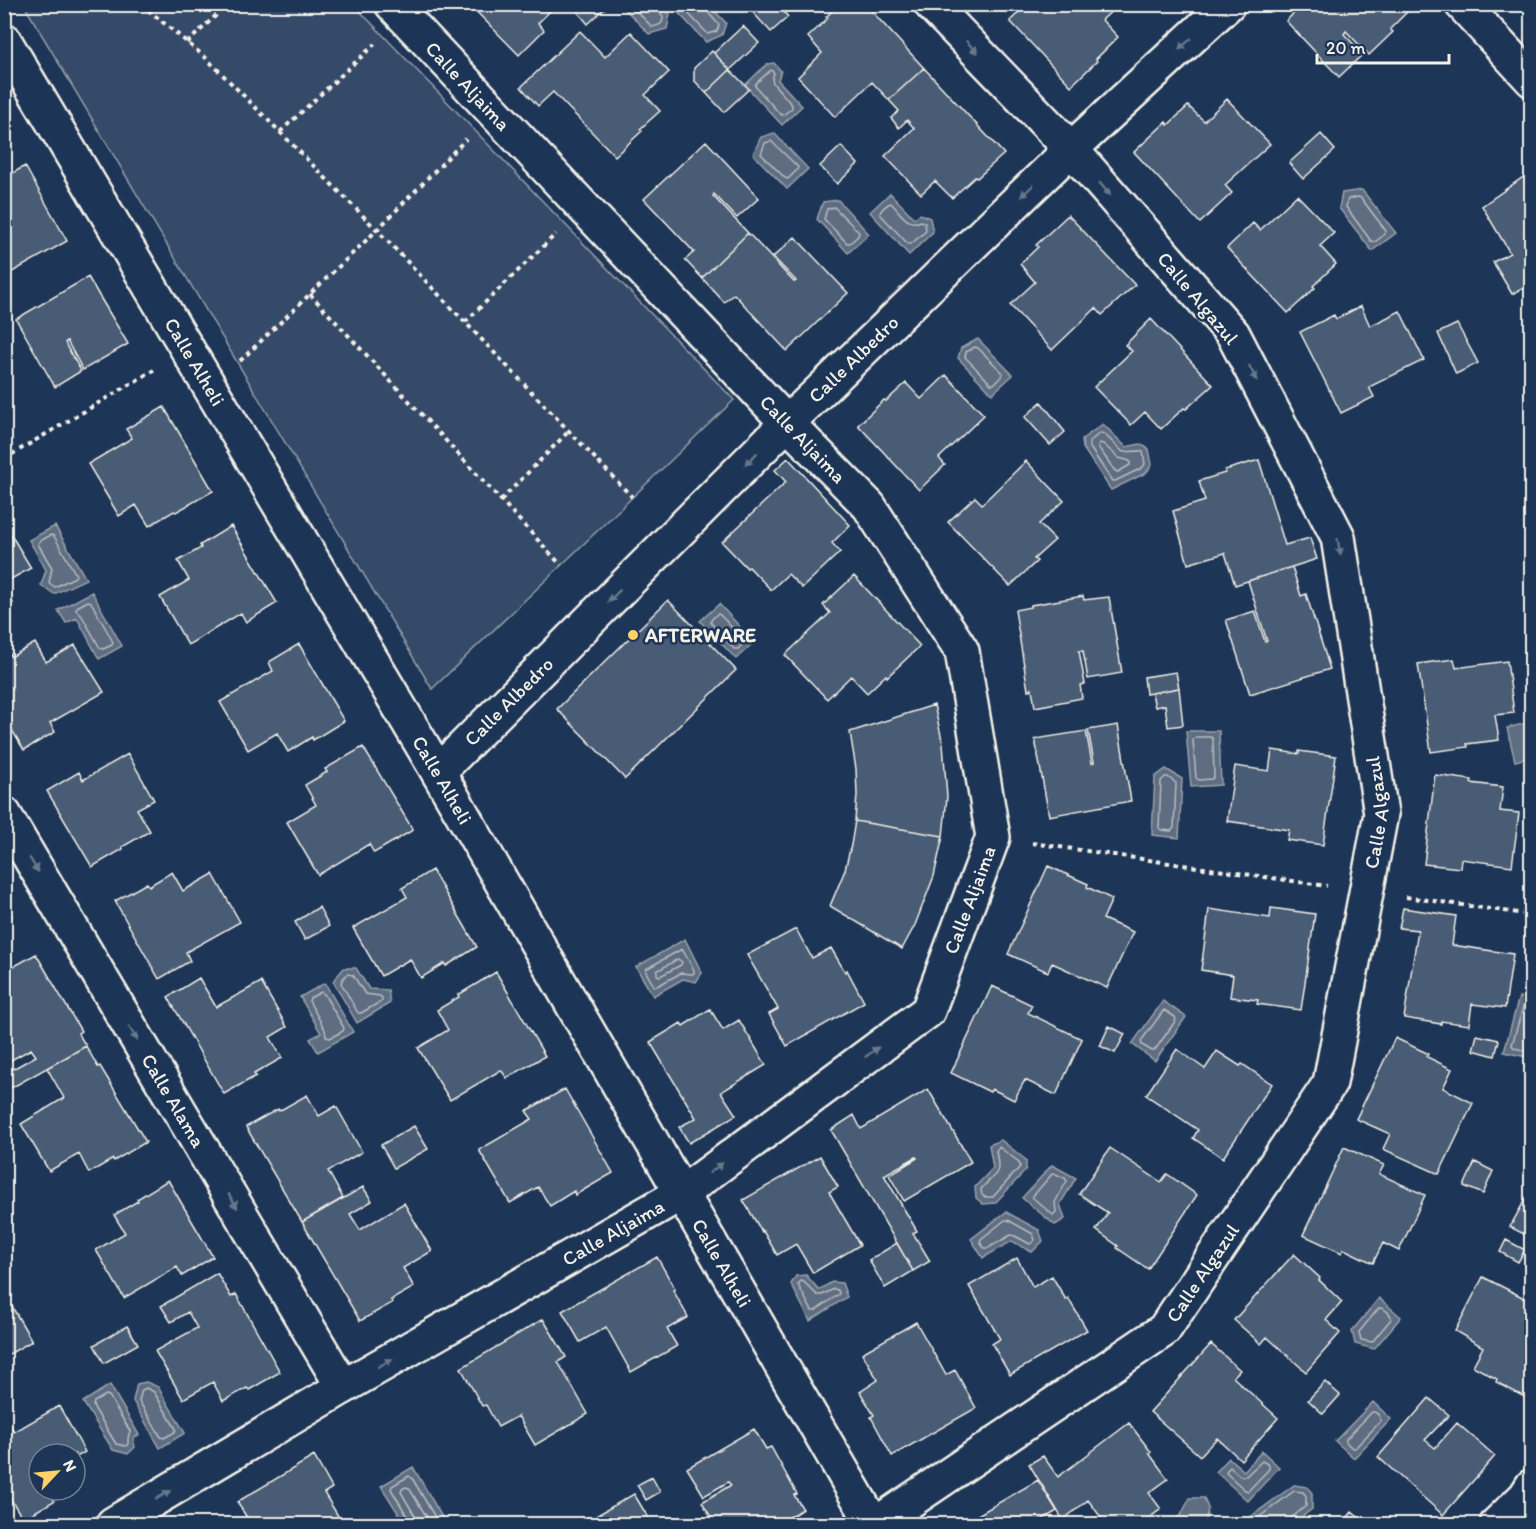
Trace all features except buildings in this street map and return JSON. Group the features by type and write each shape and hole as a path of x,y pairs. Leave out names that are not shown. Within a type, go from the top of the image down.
{"street":[{"name":"Calle Aljaima","path":"113,1524 343,1388 682,1193 928,1011 993,837 962,651 869,506 787,423 392,4"},
{"name":"Calle Algazul","path":"875,1524 1164,1330 1330,1083 1381,814 1338,537 1233,334 1071,149 931,4"},
{"name":"Calle Albedro","path":"438,772 787,423 1071,149 1228,4"},
{"path":"1462,4 1532,80"},
{"name":"Calle Alheli","path":"4,40 438,772 875,1524"},
{"name":"Calle Alama","path":"4,814 343,1388"},
{"path":"1497,1524 1525,1497 1532,1486"}],"path":[{"path":"141,4 206,58 280,132 377,230 632,498"},
{"path":"187,42 228,4"},
{"path":"280,132 375,43"},
{"path":"238,364 377,230 467,139"},
{"path":"465,322 557,233"},
{"path":"310,294 561,565"},
{"path":"4,459 189,350"},
{"path":"501,500 568,431"},
{"path":"993,837 1532,915"}],"shaded area":[{"path":"24,5 354,5 734,400 432,689"}],"water":[{"path":"621,5 660,5 670,14 667,29 649,34"},
{"path":"671,5 709,5 726,23 722,35 706,42"},
{"path":"774,63 781,71 778,80 802,106 782,125 745,85 767,64"},
{"path":"774,133 808,169 787,189 753,154 761,137"},
{"path":"1362,190 1396,233 1372,251 1339,208 1342,193"},
{"path":"890,193 914,218 920,214 930,218 933,232 909,255 870,212"},
{"path":"838,200 869,234 848,253 817,219 823,202"},
{"path":"978,339 1013,375 992,394 958,358 961,348"},
{"path":"1103,424 1126,447 1140,444 1149,449 1152,465 1146,473 1111,490 1083,448 1082,439"},
{"path":"55,526 86,579 54,594 41,585 46,570 29,540"},
{"path":"92,592 122,646 99,659 77,618 66,623 58,610"},
{"path":"719,604 754,642 736,659 700,621"},
{"path":"1531,722 1531,757 1515,761 1507,728"},
{"path":"1186,731 1219,731 1221,785 1191,787"},
{"path":"1166,769 1182,779 1179,838 1152,835 1155,777"},
{"path":"685,939 702,973 696,982 683,979 653,996 636,967"},
{"path":"344,968 356,968 369,989 388,990 390,1003 357,1023 333,981"},
{"path":"325,983 353,1032 318,1052 310,1039 321,1033 300,997"},
{"path":"1519,997 1531,1000 1531,1058 1504,1052"},
{"path":"1163,1001 1186,1017 1155,1061 1132,1044"},
{"path":"1001,1140 1026,1160 1026,1170 995,1203 983,1204 976,1198 975,1187 993,1168 989,1145"},
{"path":"1052,1165 1076,1178 1060,1204 1065,1219 1055,1225 1022,1198"},
{"path":"1006,1212 1039,1230 1043,1241 1032,1252 1012,1241 983,1258 971,1239"},
{"path":"806,1275 819,1290 832,1282 842,1283 847,1297 810,1321 791,1284 796,1276"},
{"path":"1379,1298 1401,1317 1374,1349 1355,1344 1352,1331"},
{"path":"146,1382 158,1387 185,1433 160,1448 133,1401 137,1384"},
{"path":"110,1385 139,1435 133,1438 135,1447 128,1454 113,1450 83,1402"},
{"path":"1373,1402 1391,1419 1354,1458 1335,1441"},
{"path":"1262,1451 1279,1467 1248,1501 1216,1472 1229,1458 1244,1471"},
{"path":"413,1467 446,1524 405,1524 381,1486"},
{"path":"1294,1485 1307,1487 1312,1493 1312,1509 1292,1524 1242,1523"},
{"path":"1190,1498 1204,1498 1208,1508 1205,1524 1168,1524 1181,1515"}],"place":[{"name":"AFTERWARE","path":"633,635"}]}
